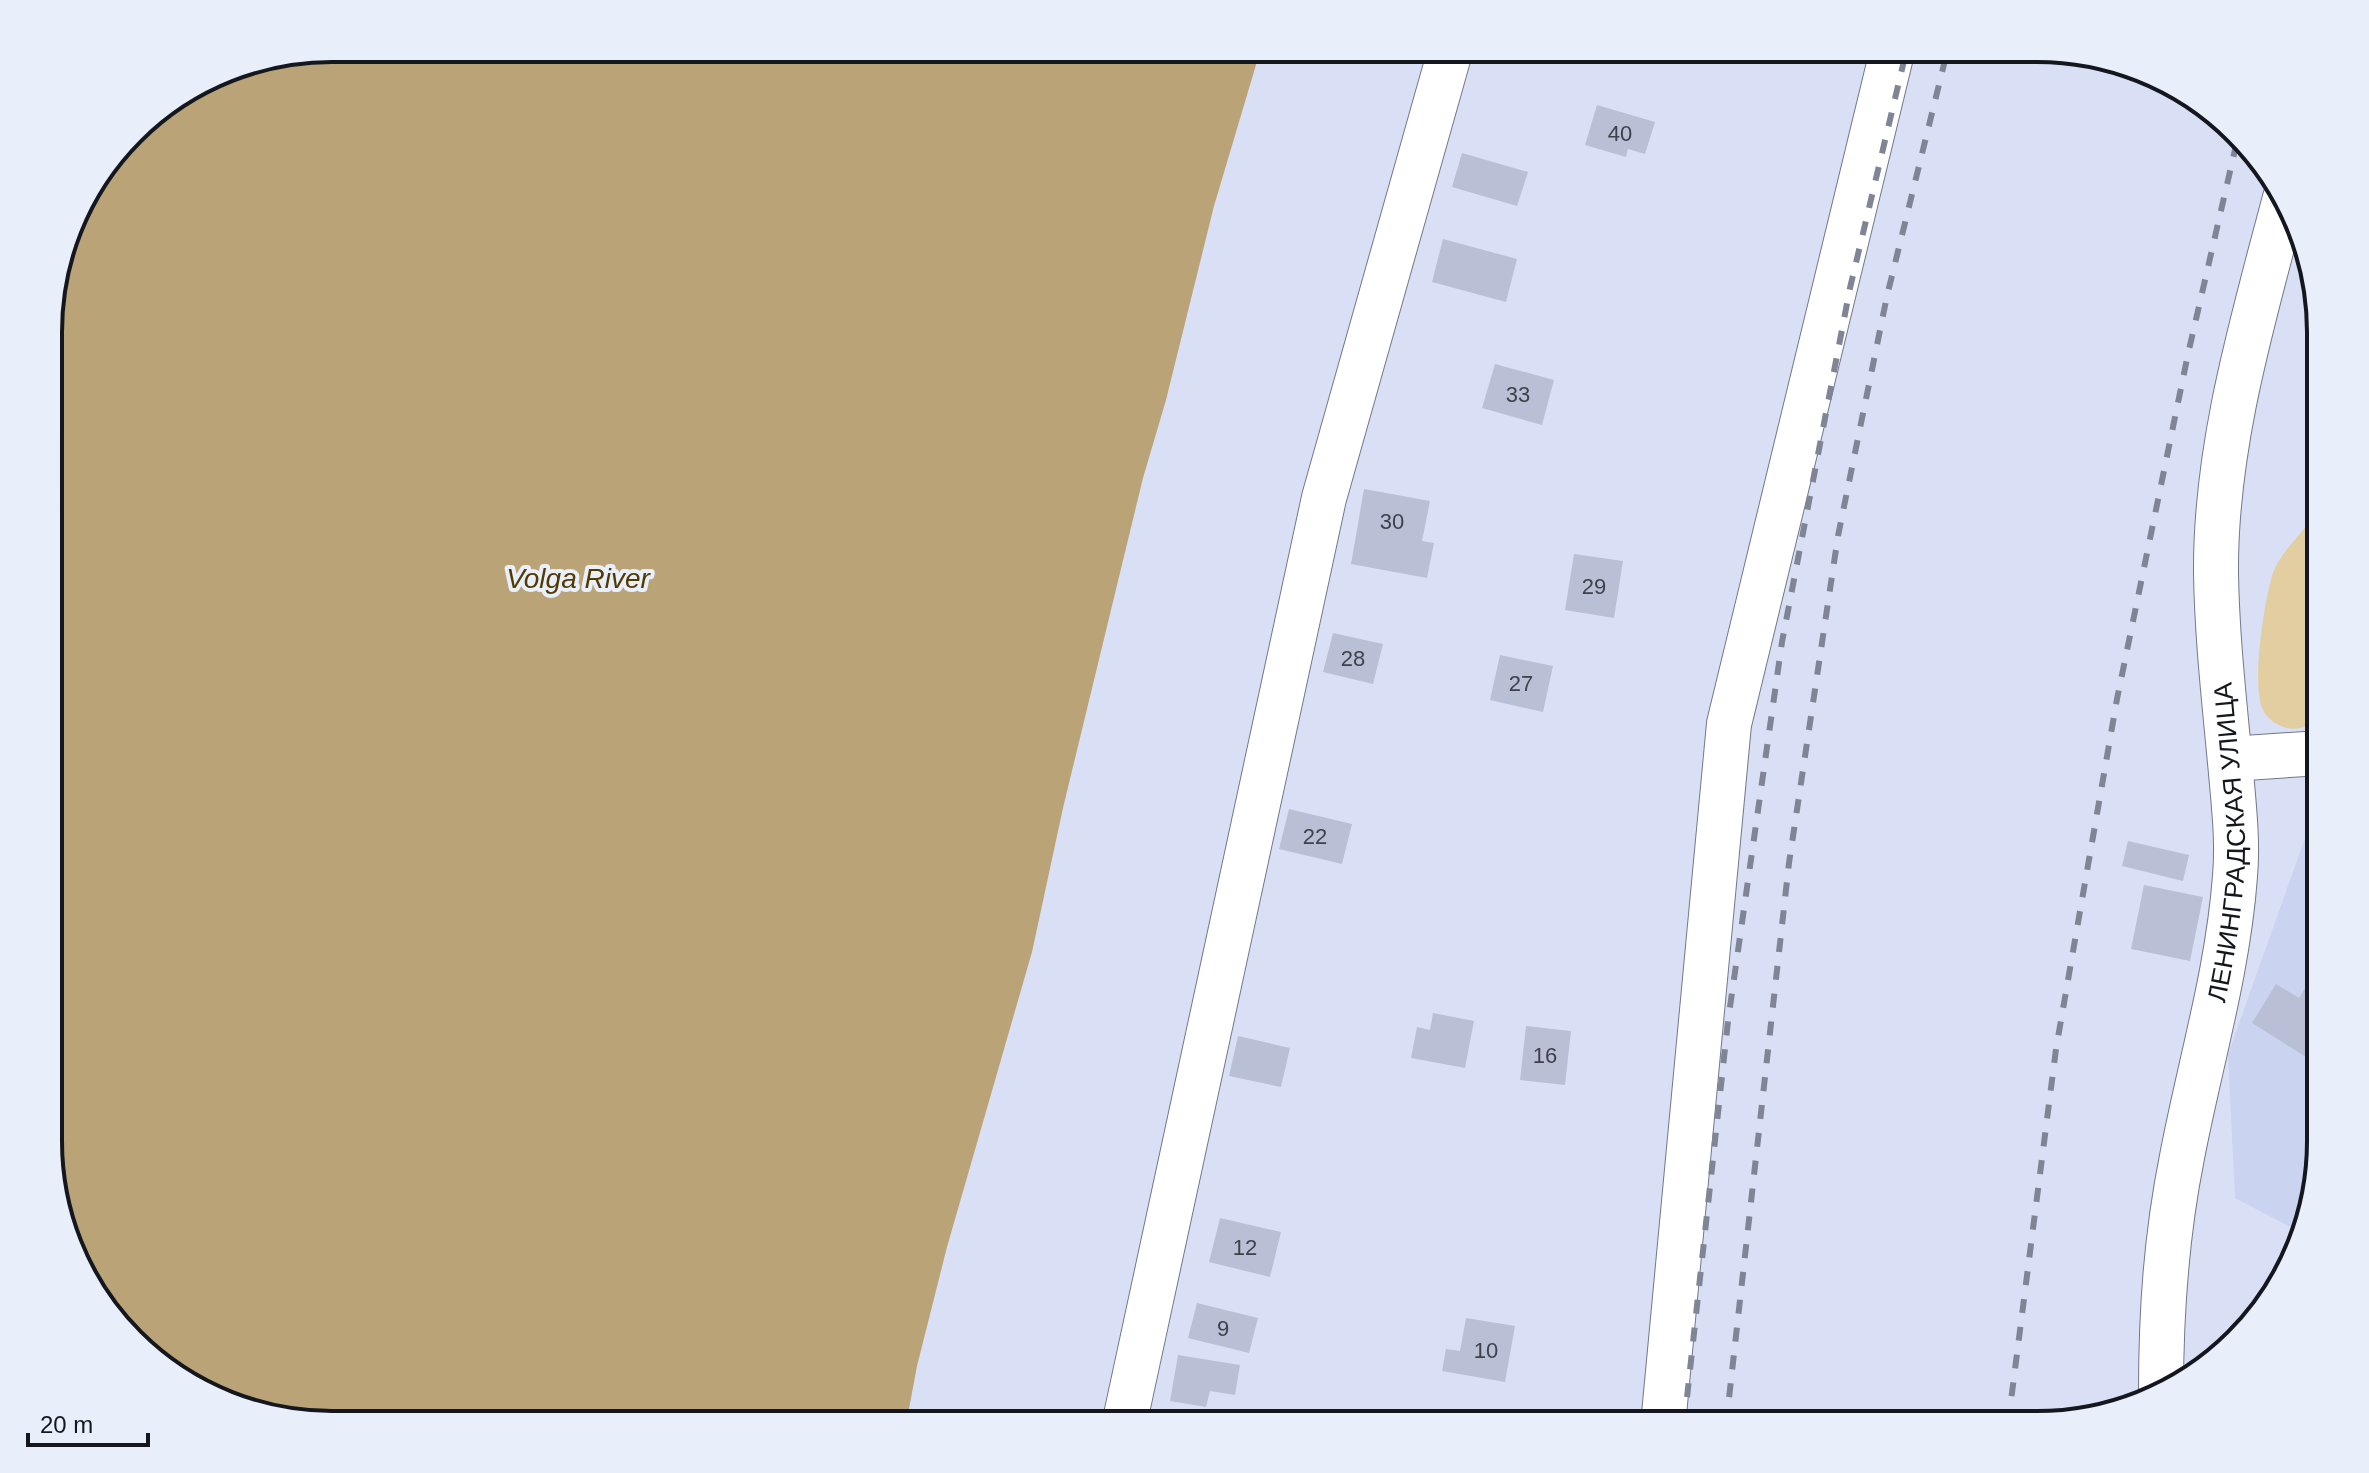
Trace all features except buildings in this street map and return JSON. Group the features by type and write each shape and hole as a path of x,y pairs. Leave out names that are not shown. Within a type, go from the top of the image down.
{"street":[{"path":"1127,1411 1324,498 1447,62"},
{"path":"1664,1410 1729,724 1890,62"},
{"name":"ЛЕНИНГРАДСКАЯ УЛИЦА","path":"2161,1380 2167,1247 2182,1156 2230,931 2235,873 2235,823 2218,625 2216,571 2219,513 2240,380 2280,217"},
{"path":"2230,759 2306,754"}],"shaded area":[{"path":"2306,527 2306,726 2296,729 2280,726 2270,719 2263,710 2258,683 2262,624 2269,589 2276,566"},
{"path":"2306,835 2306,1159 2302,1194 2293,1228 2235,1198 2228,1054"}],"water":[{"name":"Volga River","path":"1257,62 1214,206 1166,400 1143,478 1063,808 1032,952 947,1247 909,1411 297,1409 262,1402 229,1390 182,1366 141,1332 107,1291 90,1261 71,1211 64,1176 62,1141 64,297 76,245 107,182 154,129 197,98 245,76 279,67 314,63"}],"railway":[{"path":"1686,1410 1728,1021 1782,642 1850,288 1904,62"},
{"path":"1728,1410 1789,863 1838,536 1887,296 1945,62"},
{"path":"2010,1410 2056,1049 2117,699 2188,354 2235,149"}]}
